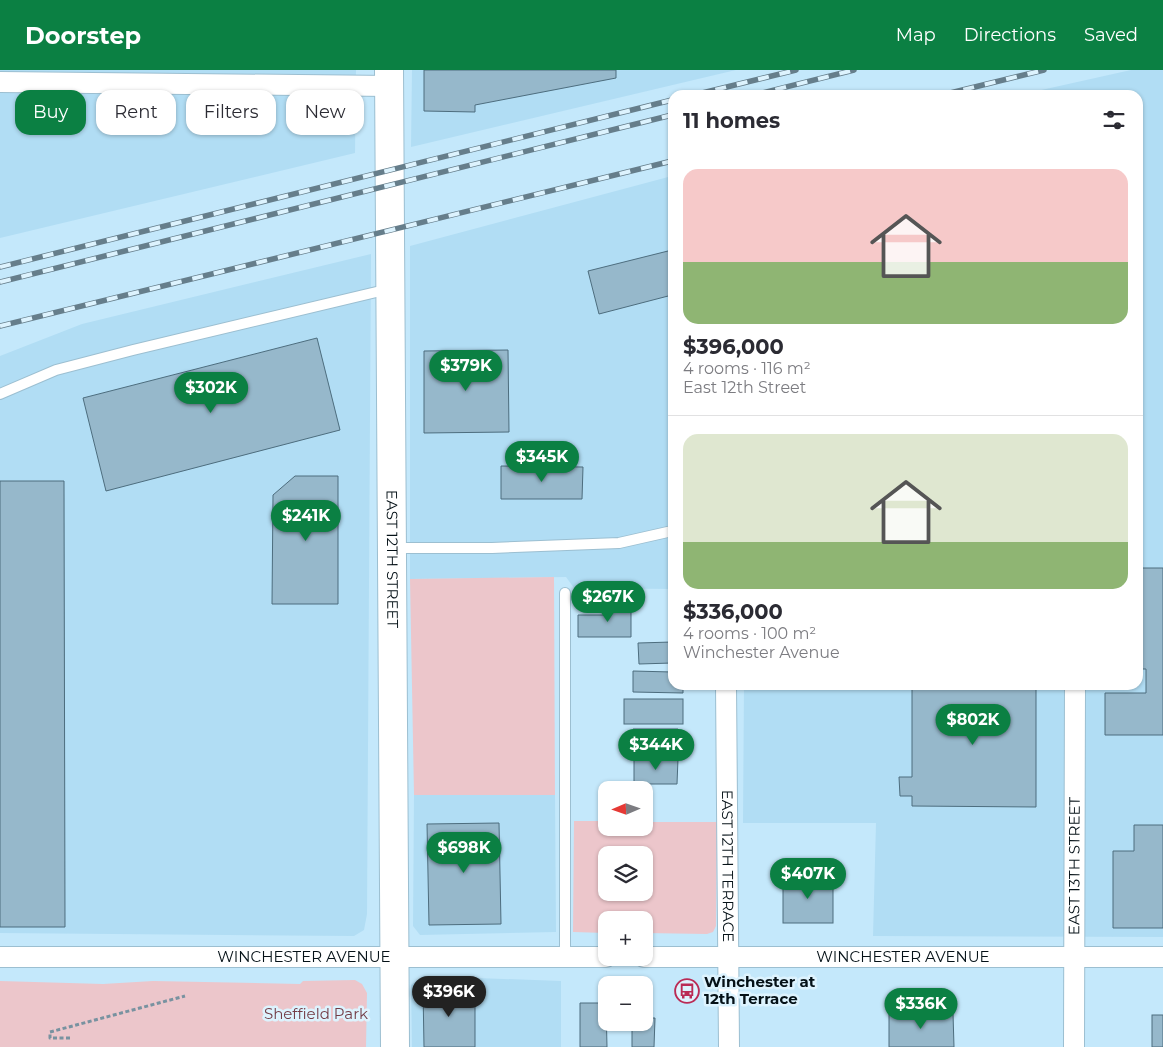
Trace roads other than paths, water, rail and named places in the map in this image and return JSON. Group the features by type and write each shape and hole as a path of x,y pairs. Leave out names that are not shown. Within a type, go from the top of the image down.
{"street":[{"path":"0,82 389,78"},
{"name":"EAST 12TH STREET","path":"389,78 395,1047"},
{"name":"EAST 12TH TERRACE","path":"726,690 728,1047"},
{"name":"EAST 13TH STREET","path":"1074,1047 1075,690"},
{"name":"WINCHESTER AVENUE","path":"0,957 598,957"},
{"name":"WINCHESTER AVENUE","path":"653,957 1163,957"}],"lane":[{"path":"0,394 56,370 390,289"},
{"path":"392,548 492,548 619,543 668,532"},
{"path":"565,594 565,957"}],"railway":[{"path":"714,90 796,70"},
{"path":"774,90 854,70"},
{"path":"962,90 1044,70"},
{"path":"0,267 668,101"},
{"path":"0,282 668,116"},
{"path":"0,326 668,162"}],"place":[{"name":"Winchester at 12th Terrace","path":"687,991"}],"park label":[{"name":"Sheffield Park","path":"316,1014"}]}
